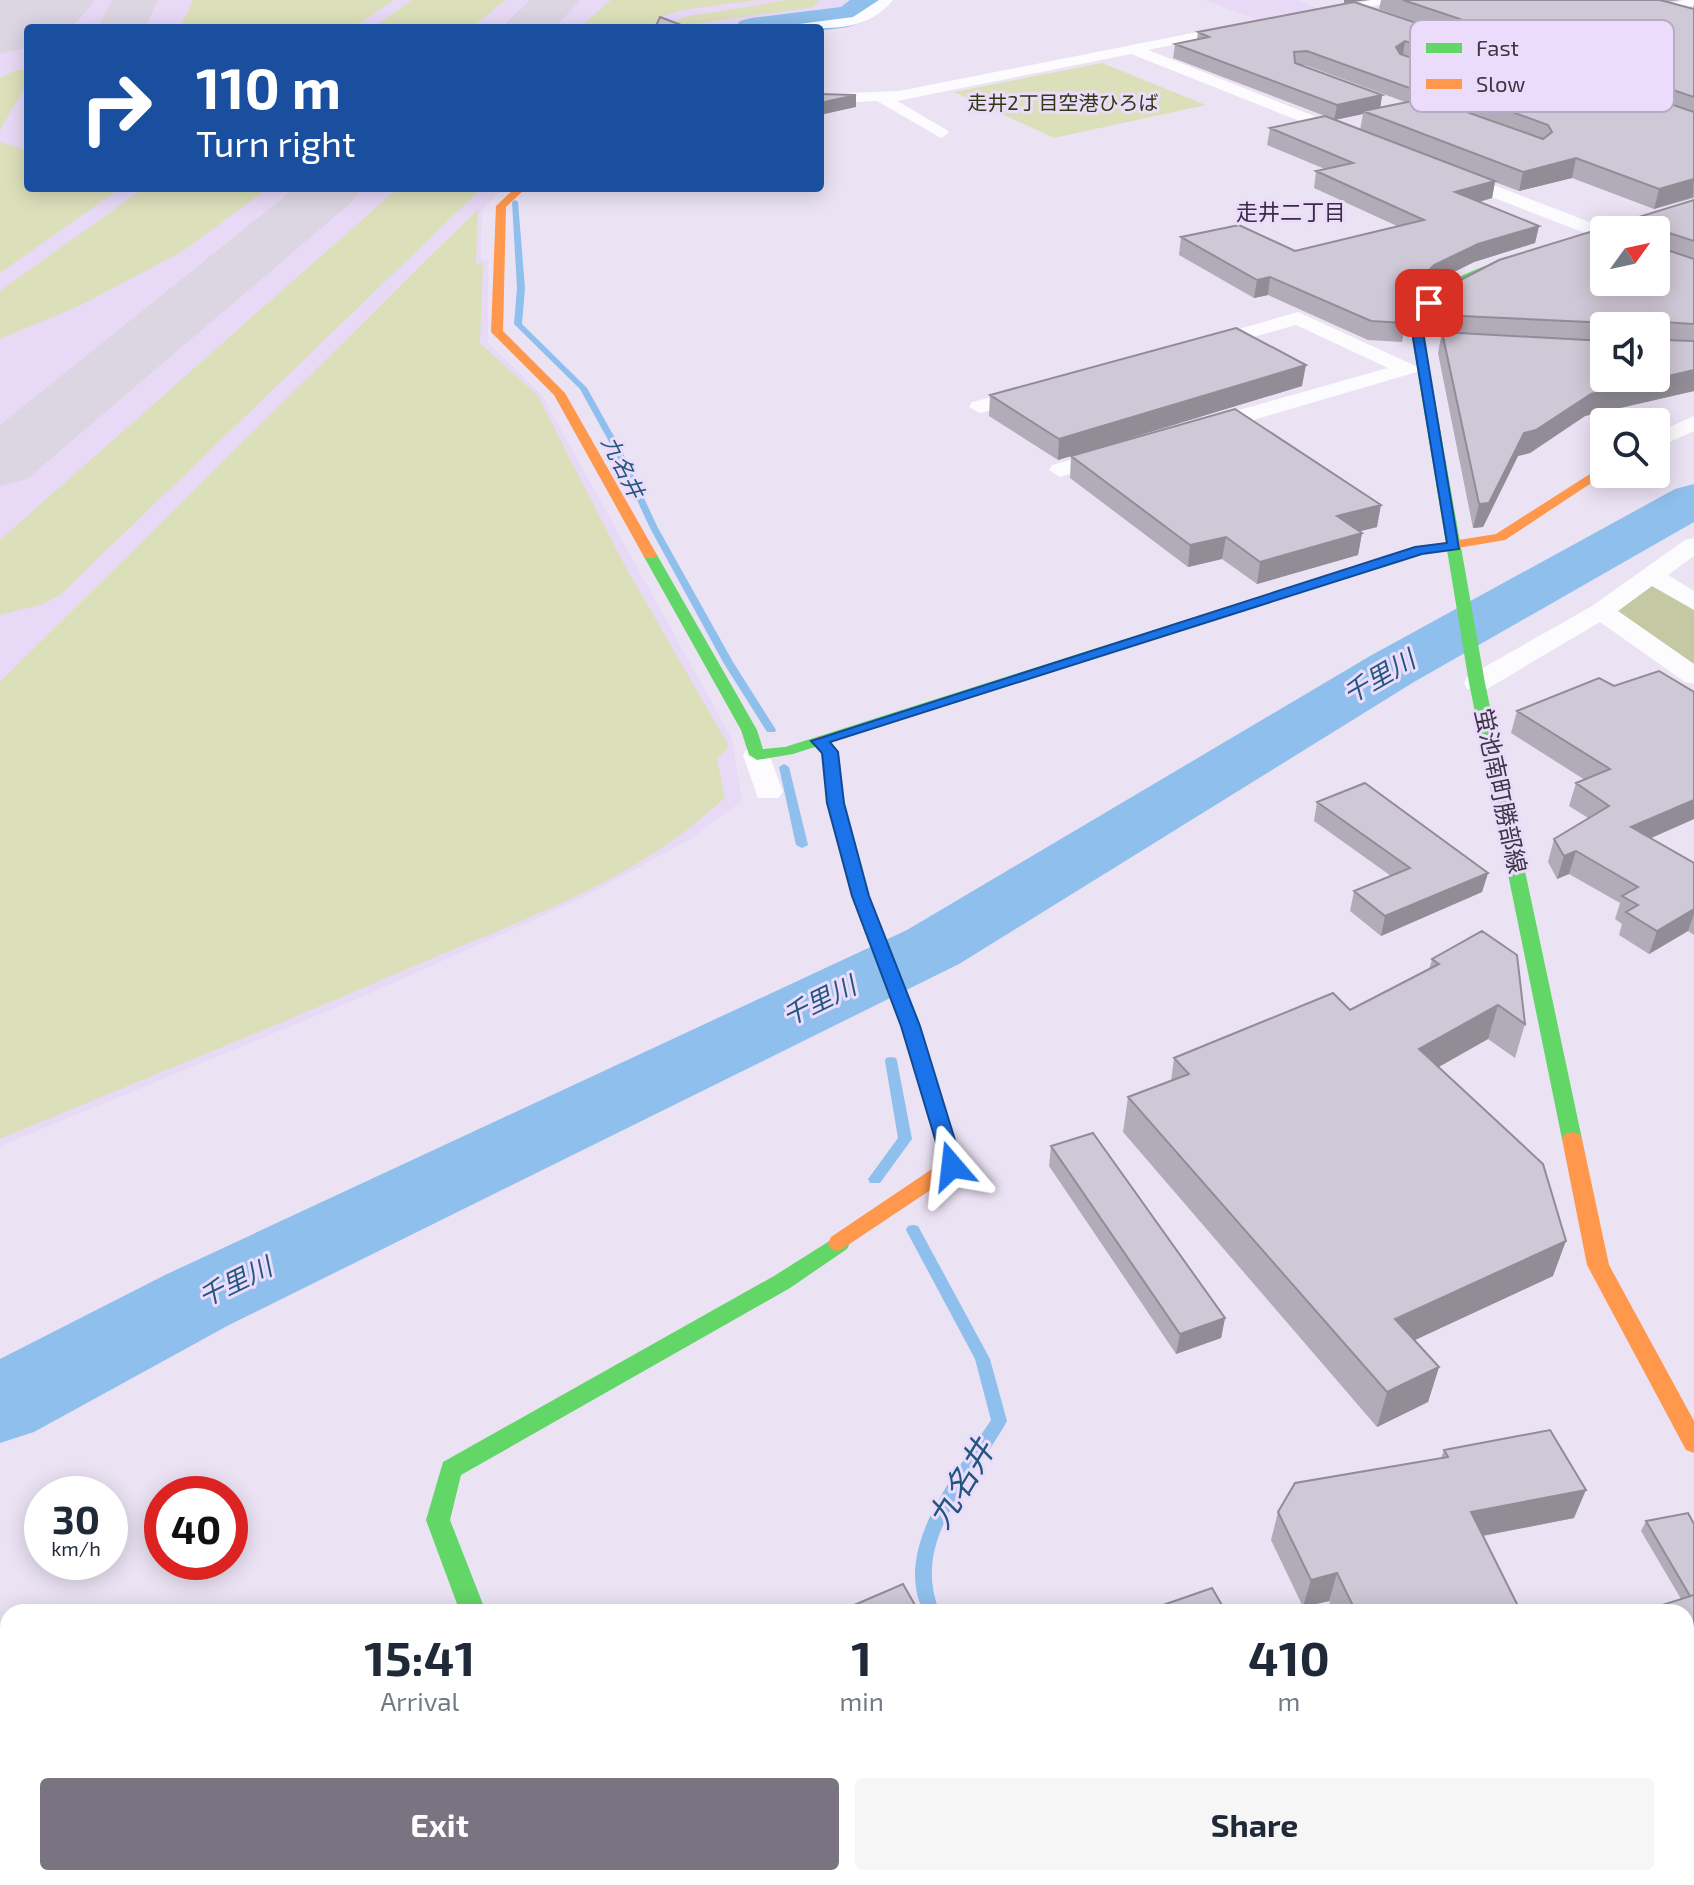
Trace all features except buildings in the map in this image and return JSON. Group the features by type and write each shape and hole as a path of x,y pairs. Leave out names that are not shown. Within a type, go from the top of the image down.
{"street":[{"path":"824,25 858,20 876,13 886,0"},
{"path":"1307,16 1394,0"},
{"path":"1659,9 1694,2"},
{"path":"1353,8 1383,18"},
{"path":"824,99 899,96 1261,24"},
{"path":"1131,49 1361,140"},
{"path":"880,97 941,133"},
{"path":"1398,111 1410,110"},
{"path":"1436,112 1454,119"},
{"path":"1332,128 1363,122"},
{"path":"1432,167 1590,231"},
{"path":"517,192 501,206 497,332 559,393 749,730 768,792"},
{"name":"蛍池南町勝部線","path":"1590,240 1478,276 1441,293 1423,313 1419,323 1427,346 1413,368 1454,546 1476,675 1598,1265 1694,1443"},
{"path":"1177,352 1298,318 1413,368"},
{"path":"1179,434 1413,368"},
{"path":"980,407 1056,386"},
{"path":"1670,434 1694,423"},
{"path":"1060,470 1135,448"},
{"path":"757,755 819,741 1420,550 1500,537 1590,478"},
{"path":"1476,675 1601,611 1694,545"},
{"path":"1651,575 1694,602"},
{"path":"1601,611 1694,676"},
{"path":"470,1604 438,1520 451,1469 782,1282 952,1166 907,1017 860,896 835,803 830,752 819,741"}],"shaded area":[{"path":"0,0 850,0 839,11 745,24 24,24 24,192 499,192 482,210 481,260 488,260 488,343 542,395 732,739 742,801 689,840 580,899 364,996 0,1146"},
{"path":"1204,0 1296,0 1323,10 1261,21"}],"green space":[{"path":"193,0 394,0 359,24 182,24"},
{"path":"412,0 506,0 475,24 378,24"},
{"path":"611,0 758,0 683,10 666,15 652,24 584,24"},
{"path":"786,0 819,0 813,7 692,24 671,24 684,17"},
{"name":"走井2丁目空港ひろば","path":"1102,63 1206,105 1054,138 954,92"},
{"path":"16,70 24,70 24,89 0,130 0,78"},
{"path":"0,142 24,150 24,192 115,192 0,273"},
{"path":"138,192 263,192 183,251 79,306 0,339 0,291"},
{"path":"393,192 478,192 60,595 43,604 0,615 0,540"},
{"path":"478,209 476,263 483,263 480,343 538,396 624,564 729,746 717,759 725,797 657,851 620,874 541,913 0,1139 0,682"},
{"path":"1652,582 1694,608 1694,664 1612,611"}],"waterway":[{"name":"九名井","path":"783,24 847,16 857,12 866,0"},
{"name":"九名井","path":"515,202 521,288 518,324 583,388 617,449 654,528 728,662 771,730"},
{"name":"千里川","path":"0,1404 197,1300 933,947 1392,669 1694,500"},
{"name":"九名井","path":"784,767 802,845"},
{"name":"九名井","path":"875,1179 905,1139 891,1061"},
{"name":"九名井","path":"913,1230 982,1359 999,1421 955,1488 931,1537 924,1562 924,1587 929,1604"}],"taxiway":[{"path":"123,24 135,0"},
{"path":"530,24 558,0"},
{"path":"0,463 327,192"}],"runway":[{"path":"0,18 36,0"}],"traffic: fast":[{"path":"1572,1139 1477,683 1418,338 1424,310 1444,290 1486,270 1590,239"},
{"path":"650,555 749,730 757,755 787,751 1181,626"},
{"path":"470,1604 438,1520 451,1469 782,1282 839,1243"}],"traffic: slow":[{"path":"517,192 501,206 497,332 559,393 650,555"},
{"path":"1181,626 1420,550 1500,537 1590,478"},
{"path":"819,741 830,752 835,803 860,896 911,1026 952,1166 839,1243"},
{"path":"1572,1139 1598,1265 1694,1443"}],"district":[{"name":"走井二丁目","path":"1291,212"}],"route":[{"path":"952,1166 911,1026 860,896 835,803 830,752 819,741 1420,550 1454,546 1418,338 1419,323 1429,303"}]}
